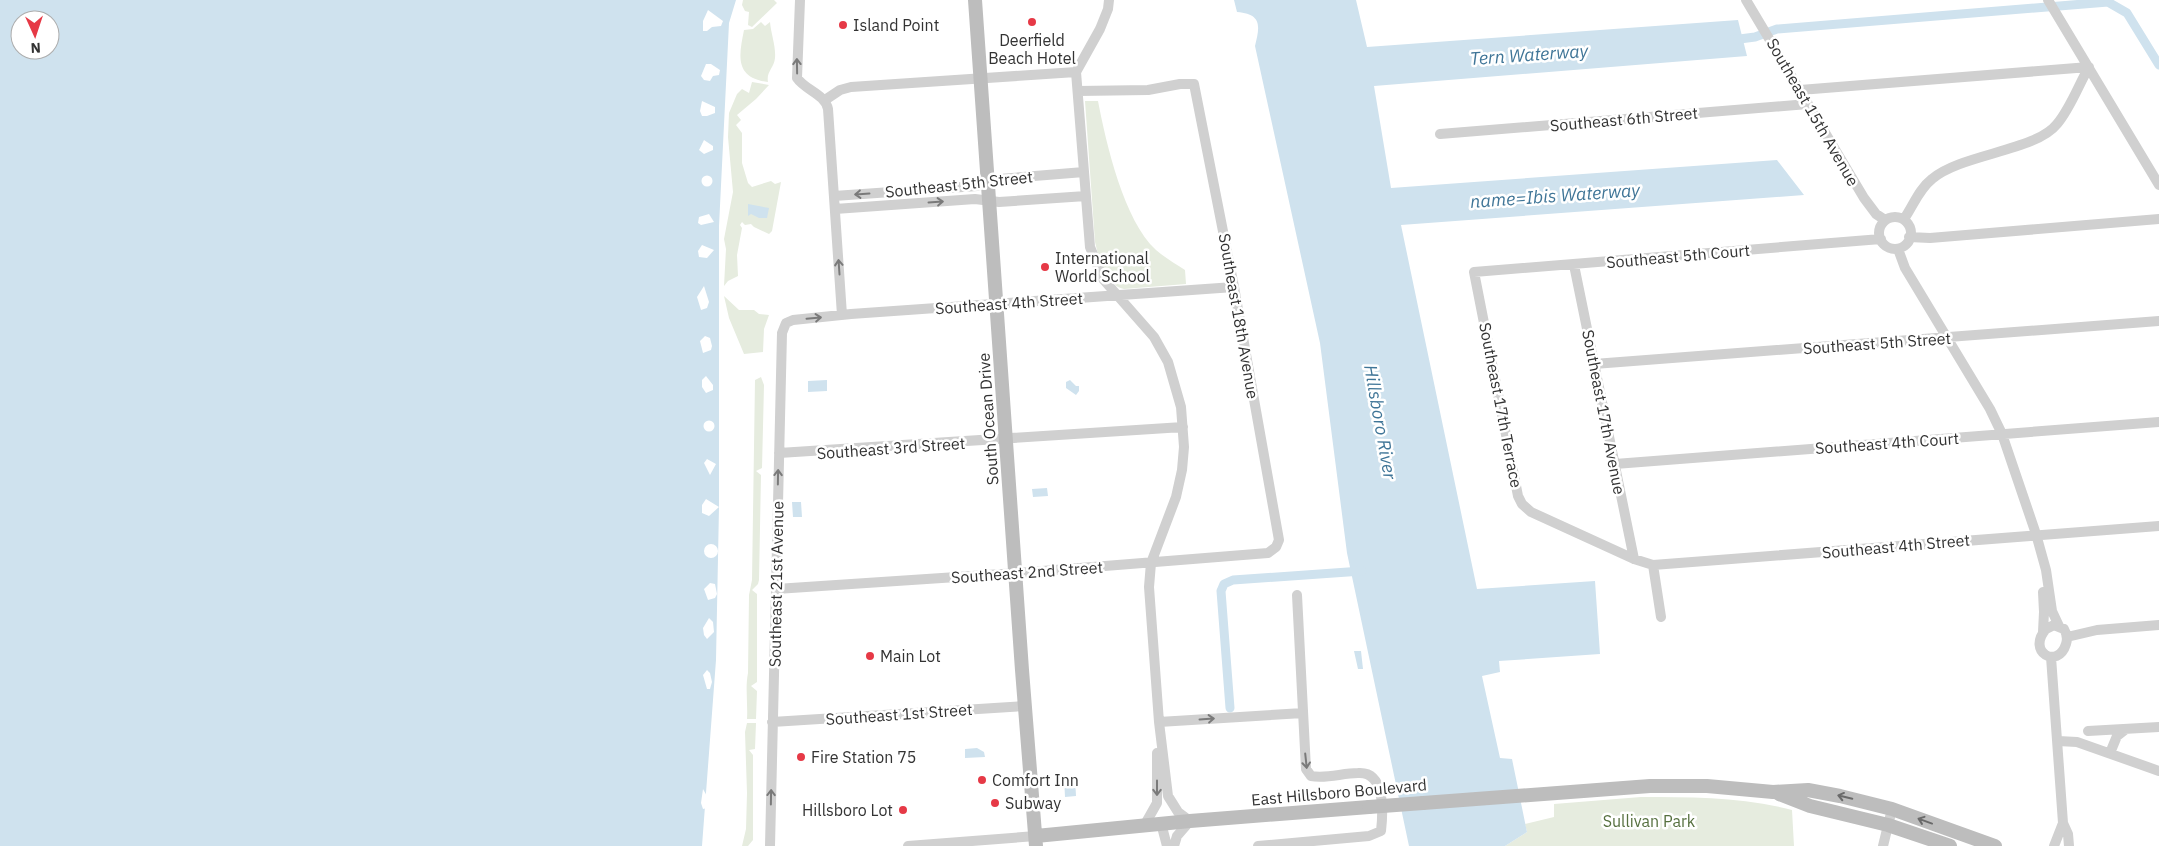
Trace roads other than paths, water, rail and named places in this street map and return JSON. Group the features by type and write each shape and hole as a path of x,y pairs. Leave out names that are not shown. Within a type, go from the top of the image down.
{"main road":[{"name":"South Ocean Drive","path":"975,0 1036,841"},
{"name":"East Hillsboro Boulevard","path":"1036,841 1190,821 1553,792 1676,786 1773,792 1808,790 1840,796 1892,809 1995,846"},
{"name":"East Hillsboro Boulevard","path":"1773,792 1810,806 1888,825 1950,846"}],"street":[{"path":"800,0 797,78 807,89 825,100 828,109 842,315"},
{"path":"1109,0 1108,10 1100,29 1076,72 1090,247 1103,279 1154,337 1168,362 1181,407 1183,428 1182,470 1176,497 1151,563 1149,588 1159,722 1168,796 1178,812 1190,821 1177,836 1174,846"},
{"name":"Southeast 15th Avenue","path":"1746,0 1864,198 1876,214 1884,220"},
{"path":"2048,0 2159,185"},
{"path":"1800,90 2089,67"},
{"path":"1904,220 1920,192 1932,178 1954,166 2029,141 2047,132 2057,124 2089,67"},
{"path":"825,100 840,90 851,87 1076,72"},
{"name":"Southeast 18th Avenue","path":"1078,91 1148,90 1180,84 1194,84 1234,287 1279,540 1276,547"},
{"name":"Southeast 6th Street","path":"1440,134 1808,104"},
{"name":"Southeast 5th Street","path":"834,196 977,186 999,178 1084,172"},
{"name":"Southeast 5th Street","path":"835,209 975,199 990,201 1086,196"},
{"path":"1892,216 1904,220 1908,226 1909,237 1904,246 1898,249 1888,248 1881,239 1880,228 1884,220 1892,216"},
{"path":"1909,237 1930,238 2159,219"},
{"name":"Southeast 5th Court","path":"1474,272 1881,239"},
{"path":"1898,249 1905,268 1990,409 2002,434 2036,534 2046,570 2052,611 2059,626 2067,632 2068,637 2064,648 2057,656 2051,657 2047,656 2040,649 2043,632 2044,601 2036,534"},
{"name":"Southeast 17th Avenue","path":"1574,265 1634,559"},
{"name":"Southeast 17th Terrace","path":"1474,272 1518,496 1522,504 1531,512 1634,559"},
{"name":"Southeast 4th Street","path":"786,324 793,320 842,315 1234,287"},
{"name":"Southeast 5th Street","path":"1594,364 2159,321"},
{"name":"Southeast 21st Avenue","path":"770,846 782,333 786,324"},
{"name":"Southeast 4th Court","path":"1615,464 2159,422"},
{"name":"Southeast 3rd Street","path":"779,454 1183,428"},
{"name":"Southeast 4th Street","path":"1634,559 1653,565 2159,526"},
{"name":"Southeast 2nd Street","path":"776,589 1151,563 1268,553 1276,547"},
{"path":"1653,565 1661,617"},
{"path":"1258,846 1369,836 1380,831 1382,818 1379,788 1374,779 1368,774 1360,772 1321,778 1311,776 1306,769 1297,595"},
{"path":"2043,632 2049,627 2059,626"},
{"path":"2068,637 2096,630 2159,626"},
{"path":"2051,657 2063,823 2068,834 2069,846"},
{"name":"Southeast 1st Street","path":"772,722 1025,706"},
{"path":"1159,722 1303,713"},
{"path":"1144,826 1157,804 1159,722"},
{"path":"2088,731 2159,727"},
{"path":"2110,754 2117,736 2126,729"},
{"path":"2058,741 2077,742 2159,771"},
{"path":"1883,846 1892,809"},
{"path":"2054,846 2063,823"},
{"path":"1161,824 1167,846"},
{"name":"East Hillsboro Boulevard","path":"908,846 1036,841"}],"water":[{"path":"0,0 736,0 729,23 719,226 719,507 716,660 702,846 0,846"},
{"path":"1234,0 1356,0 1367,47 1738,20 1747,56 1374,86 1391,188 1777,160 1804,195 1401,225 1477,589 1595,581 1600,654 1499,661 1500,672 1482,676 1500,758 1512,759 1527,832 1505,846 1409,846 1347,553 1320,343 1255,46 1258,33 1257,22 1251,15 1237,12"},
{"path":"748,204 769,208 767,218 759,218 751,214 748,216"},
{"path":"827,380 827,391 808,392 808,381"},
{"path":"1070,380 1076,386 1079,386 1079,391 1076,395 1066,388 1066,382"},
{"path":"1047,488 1048,496 1033,497 1032,489"},
{"path":"792,502 801,502 802,517 793,517"},
{"path":"1354,651 1361,651 1363,669 1358,669"},
{"path":"977,748 984,752 985,757 965,758 965,749"},
{"path":"1064,777 1075,777 1076,796 1065,797"}],"waterway":[{"path":"1732,40 1755,37 1777,29 2108,2 2127,13 2159,65"},
{"path":"1230,708 1221,591 1224,584 1233,580 1362,571"}],"place":[{"name":"Deerfield Beach Hotel","path":"1032,22"},
{"name":"Island Point","path":"843,25"},
{"name":"International World School","path":"1045,267"},
{"name":"Main Lot","path":"870,656"},
{"name":"Fire Station 75","path":"801,757"},
{"name":"Comfort Inn","path":"982,780"},
{"name":"Subway","path":"995,803"},
{"name":"Hillsboro Lot","path":"903,810"}],"water label":[{"name":"Tern Waterway","path":"1529,55"},
{"name":"name=Ibis Waterway","path":"1555,196"},
{"name":"Hillsboro River","path":"1380,422"}],"park label":[{"name":"Sullivan Park","path":"1649,821"}]}
